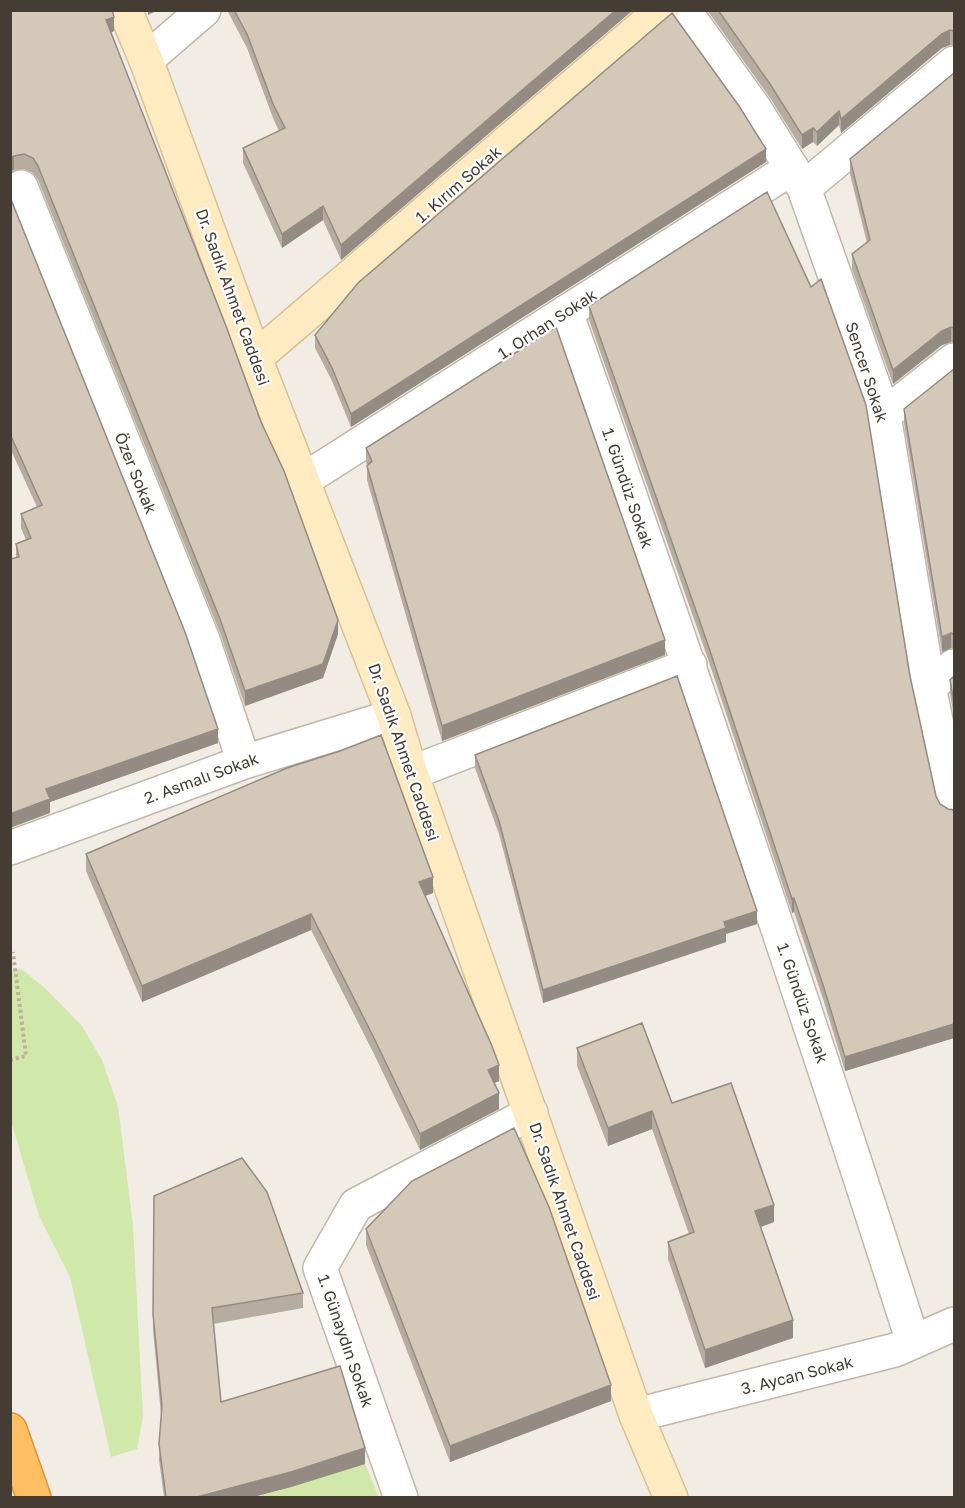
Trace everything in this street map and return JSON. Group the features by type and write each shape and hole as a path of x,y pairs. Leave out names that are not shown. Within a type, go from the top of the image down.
{"highway":[{"path":"10,1430 34,1497"}],"main road":[{"name":"Dr. Sadık Ahmet Caddesi","path":"126,10 255,358 394,716 411,773 636,1415 671,1497"},
{"name":"1. Kırım Sokak","path":"255,358 662,10"}],"street":[{"path":"146,60 204,10"},
{"name":"Sencer Sokak","path":"684,10 754,109 798,178 884,415 928,687 954,806"},
{"name":"1. Orhan Sokak","path":"302,481 566,312 798,178 954,63"},
{"name":"Özer Sokak","path":"21,187 203,640 244,762"},
{"name":"1. Gündüz Sokak","path":"566,312 690,665 831,1087 913,1342"},
{"path":"884,415 954,360"},
{"path":"411,773 690,665"},
{"path":"928,687 954,666"},
{"name":"2. Asmalı Sokak","path":"10,848 244,762 394,716"},
{"name":"1. Günaydın Sokak","path":"402,1497 320,1268 356,1205 531,1113"},
{"name":"3. Aycan Sokak","path":"636,1415 895,1350 954,1324"}],"path":[{"path":"10,1060 26,1056 13,952"}],"green space":[{"path":"22,969 47,990 82,1026 102,1060 118,1106 133,1225 143,1417 137,1449 111,1457 70,1277 39,1216 11,1121 11,970"},
{"path":"365,1464 379,1497 253,1498"}],"building":[{"path":"10,10 112,10 114,17 106,20 226,326 261,422 284,471 338,620 323,664 245,691 220,619 38,166 33,158 24,154 10,158"},
{"path":"234,10 616,10 341,245 323,206 282,234 243,148 285,128 273,104 247,34"},
{"path":"718,10 954,10 954,31 950,30 942,34 841,119 839,111 817,132 813,128 802,135 770,84"},
{"path":"672,13 739,106 766,149 351,414 315,335 358,283"},
{"path":"954,73 954,328 942,331 893,370 852,254 870,240 850,159"},
{"path":"767,192 811,287 821,279 866,405 910,676 936,796 940,804 954,810 954,1024 845,1057 824,988 794,898 792,899 708,645 589,306"},
{"path":"10,197 185,632 218,729 46,789 50,799 10,814 10,559 19,557 16,544 31,538 21,514 42,505 10,434"},
{"path":"556,327 665,640 442,726 367,466 372,461 366,448"},
{"path":"954,369 954,634 942,637 904,409"},
{"path":"677,676 757,911 724,922 726,928 543,990 499,821 475,755"},
{"path":"954,676 954,703 950,680"},
{"path":"381,735 433,877 419,882 499,1065 488,1070 499,1093 420,1134 311,914 142,986 86,854 287,768"},
{"path":"642,1023 672,1103 731,1083 774,1205 755,1211 793,1320 705,1350 668,1242 694,1232 652,1111 608,1128 577,1048"},
{"path":"514,1128 549,1207 611,1385 450,1446 366,1229 412,1181"},
{"path":"242,1158 267,1192 303,1293 212,1308 221,1402 340,1366 365,1448 291,1472 197,1497 166,1497 159,1444 162,1406 153,1314 154,1196"}]}
